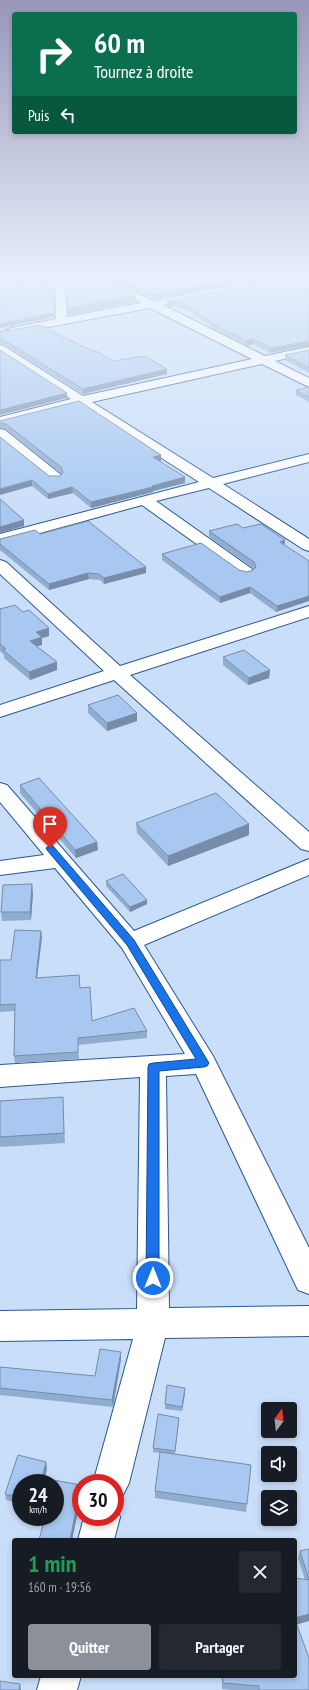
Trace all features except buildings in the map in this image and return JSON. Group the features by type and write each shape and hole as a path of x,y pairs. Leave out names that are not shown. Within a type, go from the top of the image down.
{"street":[{"path":"9,358 82,400 309,546"},
{"path":"259,358 309,383"},
{"path":"0,421 82,400 278,358"},
{"path":"0,433 55,477"},
{"path":"0,539 144,500 212,484 309,458"},
{"path":"144,500 246,572"},
{"path":"0,565 117,673 309,844"},
{"path":"0,711 309,611"},
{"path":"0,789 130,942 204,1063 309,1280"},
{"path":"0,868 60,860"},
{"path":"130,942 309,866"},
{"path":"0,1076 204,1063"},
{"path":"113,1474 153,1324 153,1067"},
{"path":"0,1326 309,1321"},
{"path":"97,1538 100,1526"},
{"path":"57,1690 60,1678"}],"route":[{"path":"50,848 130,942 204,1063 153,1067 153,1278"}]}
